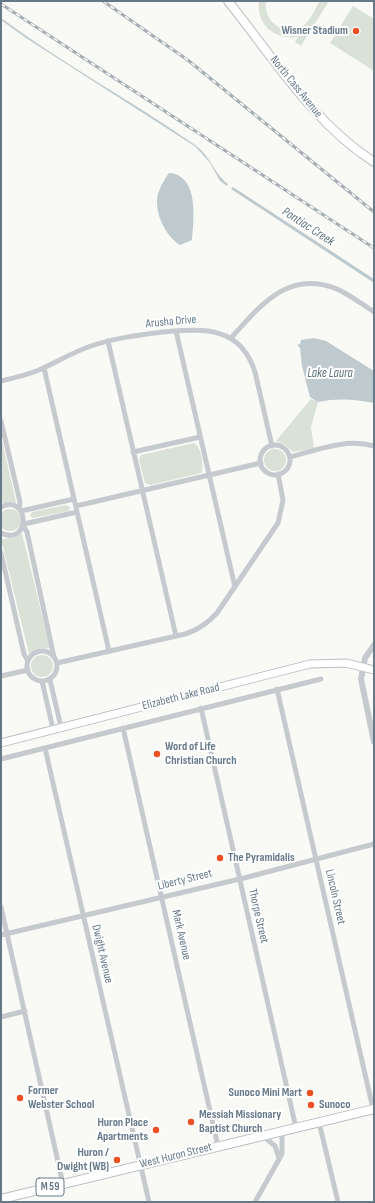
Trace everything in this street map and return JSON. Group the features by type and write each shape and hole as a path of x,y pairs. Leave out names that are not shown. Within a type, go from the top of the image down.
{"main road":[{"name":"North Cass Avenue","path":"228,1 315,112 344,140 374,162"},
{"name":"Elizabeth Lake Road","path":"1,743 310,664 335,662 363,666 374,670"},
{"name":"West Huron Street","path":"1,1199 374,1109"}],"street":[{"path":"231,338 268,299 281,291 298,285 318,284 333,288 350,296 374,312"},
{"name":"Arusha Drive","path":"1,381 26,375 78,351 108,341 137,335 176,331 206,330 220,333 231,338 243,349 253,367 272,446"},
{"path":"176,331 234,587"},
{"path":"108,341 176,636"},
{"path":"44,368 109,651"},
{"path":"1,420 20,502 20,510 24,517 23,525 27,532 54,657 57,663 57,672 50,680 42,681 33,678 28,670 28,662 24,654 1,553"},
{"path":"133,452 200,437"},
{"path":"290,457 347,444 361,443 374,446"},
{"path":"272,446 283,448 290,457 288,468 278,474 267,473 261,463 263,452 272,446"},
{"path":"76,506 261,463"},
{"path":"57,663 176,636 194,631 207,623 217,613 272,533 279,520 283,500 278,474"},
{"path":"1,507 10,505 20,510 74,499"},
{"path":"1,533 7,535 14,534 23,525 77,512"},
{"path":"374,645 365,658 361,679 374,742"},
{"path":"28,662 32,656 40,652 49,653 54,657"},
{"path":"1,676 28,670"},
{"name":"Elizabeth Lake Road","path":"1,759 321,679"},
{"path":"50,680 61,728"},
{"path":"42,681 53,730"},
{"name":"Lincoln Street","path":"277,689 374,1109"},
{"name":"Thorpe Street","path":"201,708 296,1128"},
{"name":"Mark Avenue","path":"124,728 218,1146"},
{"name":"Dwight Avenue","path":"45,748 148,1202"},
{"name":"Liberty Street","path":"1,935 374,844"},
{"path":"1,907 63,1184"},
{"path":"1,1017 24,1011"},
{"path":"319,1122 338,1202"},
{"path":"255,1202 283,1150 282,1131"},
{"path":"263,1136 276,1147 279,1158"}],"shaded area":[{"path":"259,1 266,1 268,16 272,22 283,29 290,30 297,29 304,25 311,17 320,1 329,1 301,46 295,42 298,37 282,36 269,29 264,24 259,10"},
{"name":"Wisner Stadium","path":"353,6 374,19 374,71 330,43"},
{"path":"311,399 318,402 311,427 314,448 293,452 284,444 276,441"},
{"path":"1,436 16,502 15,503 1,503"},
{"path":"194,443 199,448 202,457 203,466 201,473 151,485 145,483 139,460 141,455"},
{"path":"275,449 283,452 286,460 283,468 275,471 267,468 264,460 267,452"},
{"path":"66,505 70,507 69,511 33,518 30,516 32,512"},
{"path":"10,509 18,512 21,520 18,528 10,531 2,528 -1,520 2,512"},
{"path":"22,533 50,648 36,649 29,654 1,539 13,538"},
{"path":"42,655 50,658 53,666 50,674 42,677 34,674 31,666 34,658"}],"water":[{"path":"1,18 49,51 195,145 205,154 219,175 228,184 227,186 220,181 210,163 196,147 26,38 1,20"},
{"path":"169,173 179,176 186,181 190,190 194,210 192,240 180,245 166,231 158,212 157,199 163,182"},
{"path":"233,187 374,279 374,283 231,189"},
{"name":"Lake Laura","path":"314,338 326,341 374,371 374,403 346,400 318,402 310,397 302,366 300,348 297,345 300,344 301,340"}],"railway":[{"path":"103,1 189,61 374,212"},
{"path":"1,4 374,248"}],"place":[{"name":"Wisner Stadium","path":"356,31"},
{"name":"Word of Life Christian Church","path":"157,754"},
{"name":"The Pyramidalis","path":"220,858"},
{"name":"Sunoco Mini Mart","path":"310,1093"},
{"name":"Former Webster School","path":"20,1098"},
{"name":"Sunoco","path":"311,1105"},
{"name":"Messiah Missionary Baptist Church","path":"191,1122"},
{"name":"Huron Place Apartments","path":"156,1130"},
{"name":"Huron / Dwight (WB)","path":"117,1160"}],"water label":[{"name":"Pontiac Creek","path":"308,227"}]}
